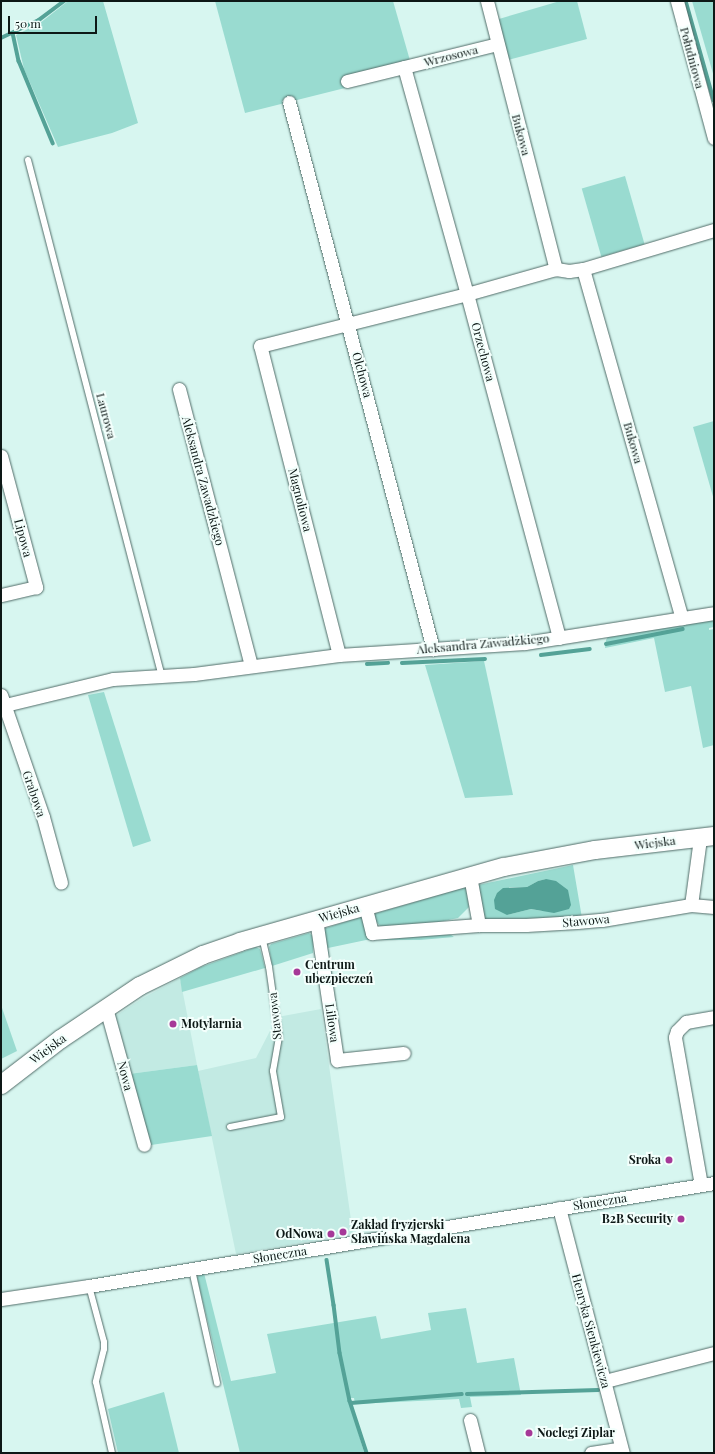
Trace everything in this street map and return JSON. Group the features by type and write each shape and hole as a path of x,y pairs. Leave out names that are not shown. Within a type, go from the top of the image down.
{"street":[{"name":"Bukowa","path":"487,1 556,269"},
{"name":"Południowa","path":"677,1 714,138"},
{"name":"Wrzosowa","path":"347,82 498,44"},
{"name":"Orzechowa","path":"404,67 467,294 558,638"},
{"name":"Olchowa","path":"289,102 433,649"},
{"path":"348,323 467,294 556,269 568,271 583,269 714,230"},
{"name":"Bukowa","path":"583,269 682,618"},
{"name":"Magnoliowa","path":"338,655 260,346 348,323"},
{"name":"Aleksandra Zawadzkiego","path":"179,389 251,666"},
{"name":"Lipowa","path":"1,456 36,586 1,595"},
{"name":"Aleksandra Zawadzkiego","path":"2,702 113,679 162,677 338,655 490,646 558,638 714,613"},
{"name":"Grabowa","path":"2,702 42,818 61,883"},
{"path":"691,905 707,837"},
{"name":"Wiejska","path":"1,1085 32,1060 140,986 203,955 365,905 504,867 595,850 707,837"},
{"path":"470,876 479,925"},
{"name":"Stawowa","path":"365,905 372,933 479,925 526,925 602,920 691,905 714,907"},
{"name":"Liliowa","path":"316,920 337,1060 404,1053"},
{"name":"Nowa","path":"106,1008 144,1145"},
{"path":"701,1185 675,1037 680,1026 686,1022 714,1017"},
{"name":"Słoneczna","path":"1,1299 192,1270 714,1183"},
{"name":"Henryka Sienkiewicza","path":"559,1208 622,1450"},
{"path":"605,1381 714,1353"},
{"path":"470,1420 478,1453"},
{"path":"591,1453 622,1450"}],"lane":[{"name":"Laurowa","path":"28,160 162,677"},
{"name":"Stawowa","path":"230,1127 281,1117 273,1071 279,1038 269,967 261,936"},
{"path":"192,1270 218,1383"},
{"path":"89,1286 104,1342 104,1349 96,1382 112,1453"}],"shaded area":[{"path":"68,1 103,1 138,123 112,133 58,147 24,69 16,35 40,23"},
{"path":"215,1 393,1 413,71 245,113"},
{"path":"560,1 577,1 587,39 508,60 499,19"},
{"path":"692,1 714,1 714,77"},
{"path":"625,176 645,244 601,257 582,188"},
{"path":"714,421 714,500 693,427"},
{"path":"714,618 714,627 709,628 709,630 714,629 714,745 703,748 691,686 665,692 654,638 605,648 606,640 609,635"},
{"path":"484,661 513,795 465,798 425,665"},
{"path":"104,692 151,841 133,847 88,695"},
{"path":"573,865 582,918 486,919 482,917 477,889 478,885","holes":["546,879 542,911 531,909 507,915 509,887 527,887 538,881"]},
{"path":"546,879 556,881 568,890 571,905 569,909 554,913 531,909 507,915 495,909 494,900 497,893 503,888 527,887 538,881"},
{"path":"466,887 469,907 458,918 439,922 381,927 370,915"},
{"path":"363,916 367,935 447,932 454,937 420,940 366,940 328,948 342,1051 323,929"},
{"path":"309,933 313,936 313,953 272,966 269,947 271,944"},
{"path":"256,947 260,949 265,968 182,992 180,978 201,967"},
{"path":"180,978 197,1065 129,1074 114,1017 143,998"},
{"path":"1,1005 17,1051 1,1059"},
{"path":"321,1009 353,1234 236,1254 198,1071 256,1058 273,1025 272,1018"},
{"path":"197,1065 212,1136 151,1145 129,1074"},
{"path":"204,1273 231,1381 276,1373 267,1334 376,1316 381,1339 431,1330 428,1313 466,1308 477,1363 514,1358 521,1395 470,1397 472,1407 461,1408 459,1399 355,1404 354,1398 348,1398 364,1452 363,1453 240,1453 197,1277"},
{"path":"164,1392 179,1453 118,1453 108,1409"}],"waterway":[{"path":"1,38 39,20 64,1"},
{"path":"686,1 714,100"},
{"path":"13,33 19,61 53,143"},
{"path":"606,644 683,629"},
{"path":"541,655 590,649"},
{"path":"402,663 485,659"},
{"path":"367,664 388,663"},
{"path":"327,1260 340,1353 350,1401 367,1453"},
{"path":"467,1394 598,1390"},
{"path":"351,1403 462,1394"}],"place":[{"name":"Centrum ubezpieczeń","path":"297,972"},
{"name":"Motylarnia","path":"173,1024"},
{"name":"Sroka","path":"669,1160"},
{"name":"B2B Security","path":"681,1219"},
{"name":"Zakład fryzjerski Sławińska Magdalena","path":"343,1232"},
{"name":"OdNowa","path":"331,1234"},
{"name":"Noclegi Ziplar","path":"529,1433"}]}
